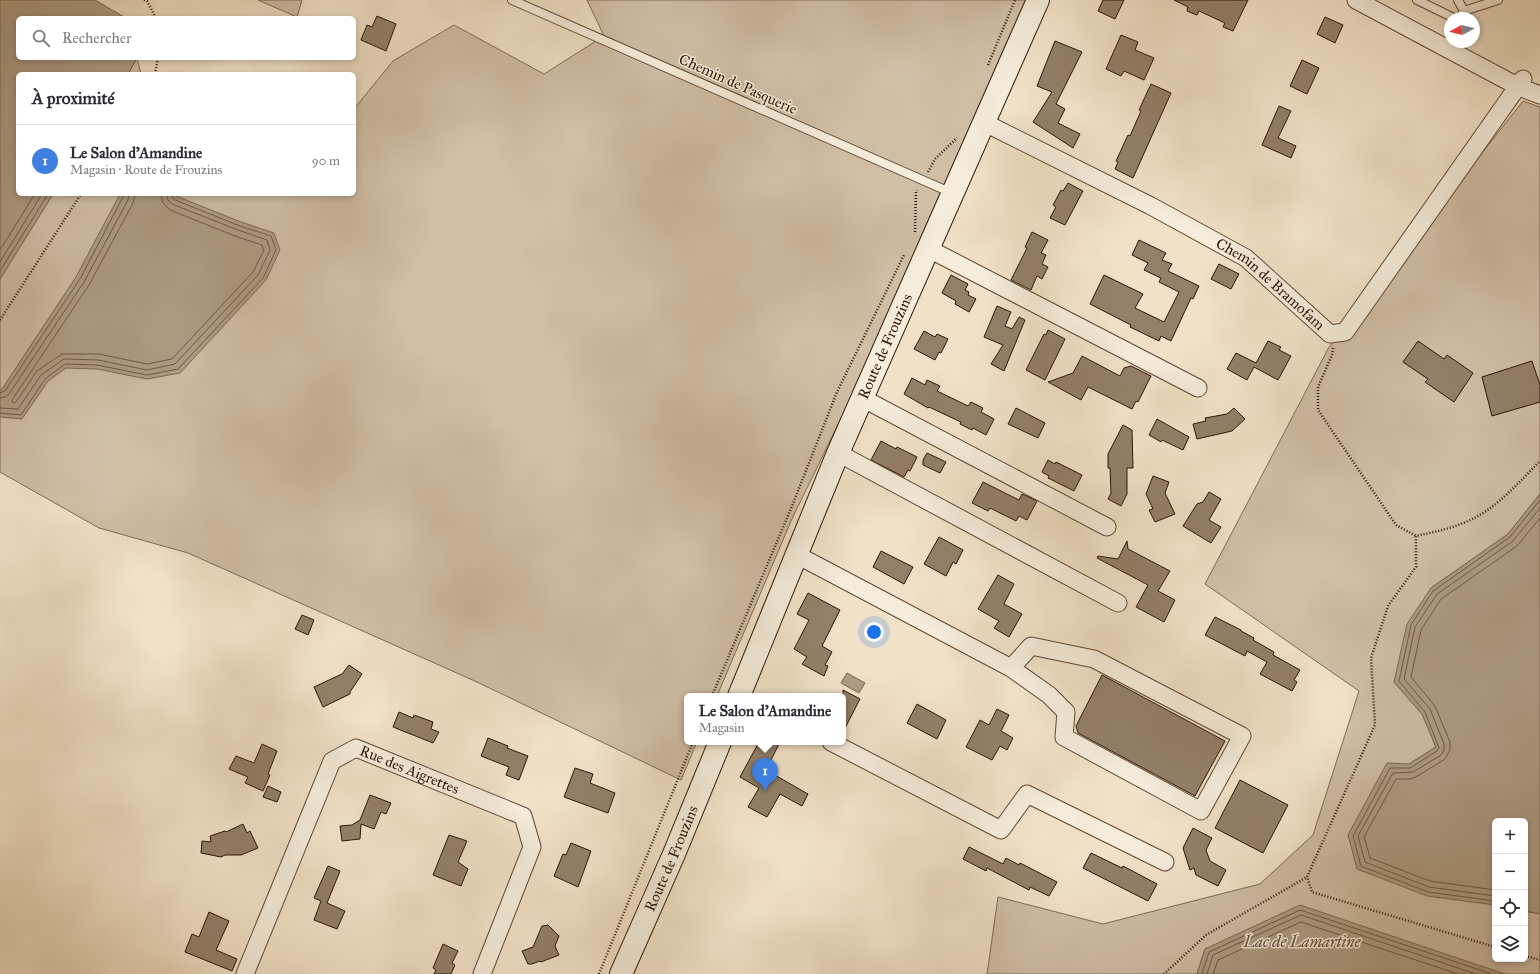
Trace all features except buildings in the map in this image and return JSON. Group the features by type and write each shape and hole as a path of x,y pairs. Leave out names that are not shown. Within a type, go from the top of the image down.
{"main road":[{"name":"Route de Frouzins","path":"741,693 838,453 862,398 920,244 953,194 1038,0"},
{"name":"Route de Frouzins","path":"620,974 674,854 719,745"}],"street":[{"path":"1356,0 1521,83 1540,95"},
{"name":"Chemin de Bramofam","path":"985,123 1151,206 1246,258 1330,334 1345,332 1521,83"},
{"path":"920,244 1198,388"},
{"path":"862,398 1107,527"},
{"path":"838,453 1118,603"},
{"path":"797,555 1011,668 1049,695 1066,712 1064,738 1201,811 1242,736 1094,659 1031,646 1011,668"},
{"path":"837,745 1001,830 1027,794 1165,862"},
{"name":"Rue des Aigrettes","path":"245,974 332,761 356,748 523,816 532,847 482,974"}],"lane":[{"name":"Chemin de Pasquerie","path":"512,0 953,194"},
{"path":"1417,0 1444,13"},
{"path":"1458,0 1461,12"},
{"path":"1467,12 1483,3 1498,0"}],"path":[{"path":"144,0 147,1 155,16"},
{"path":"985,72 1015,0"},
{"path":"155,72 158,60"},
{"path":"924,179 935,159 958,136"},
{"path":"920,185 916,192 916,232 920,244"},
{"path":"0,320 80,196"},
{"path":"713,693 792,506 837,392 905,253"},
{"path":"1335,333 1332,355 1318,387 1318,410 1396,525 1416,536 1454,527 1483,514 1502,499 1540,461"},
{"path":"1164,974 1206,935 1307,877 1375,725 1371,658 1388,606 1416,567 1416,536"},
{"path":"599,974 692,745"},
{"path":"1307,877 1312,892 1492,946"},
{"path":"1528,957 1540,960"}],"shaded area":[{"path":"258,0 302,0 297,16"},
{"path":"587,0 1028,0 936,223 791,521 718,693 684,693 684,745 696,745 681,780 477,682 188,553 99,528 0,472 0,279 52,196 356,196 356,107 393,61 454,25 544,74 604,36"},
{"path":"136,60 138,60 140,72 129,72"},
{"path":"1523,101 1540,107 1540,494 1508,534 1431,588 1394,682 1422,714 1436,747 1409,764 1480,902 1492,904 1492,962 1528,962 1528,912 1540,914 1540,974 1505,974 1205,949 1197,974 987,974 998,897 1103,924 1260,884 1313,835 1359,691 1205,584 1329,347"}],"water":[{"path":"0,0 95,0 123,16 16,16 16,60 136,60 129,72 16,72 16,196 52,196 0,279"},
{"path":"119,196 176,196 241,222 274,233 280,250 266,280 180,373 147,379 97,369 66,368 48,381 22,419 0,417 0,392 76,277"},
{"path":"1540,494 1540,914 1528,912 1528,818 1492,818 1492,905 1427,896 1357,869 1348,835 1387,763 1409,764 1436,747 1422,714 1394,682 1407,624 1431,588 1508,534"},
{"path":"847,673 865,683 859,693 841,683"},
{"name":"Lac de Lamartine","path":"1300,905 1505,974 1197,974 1205,949"}],"place":[{"name":"Le Salon d'Amandine","path":"765,791"}]}
